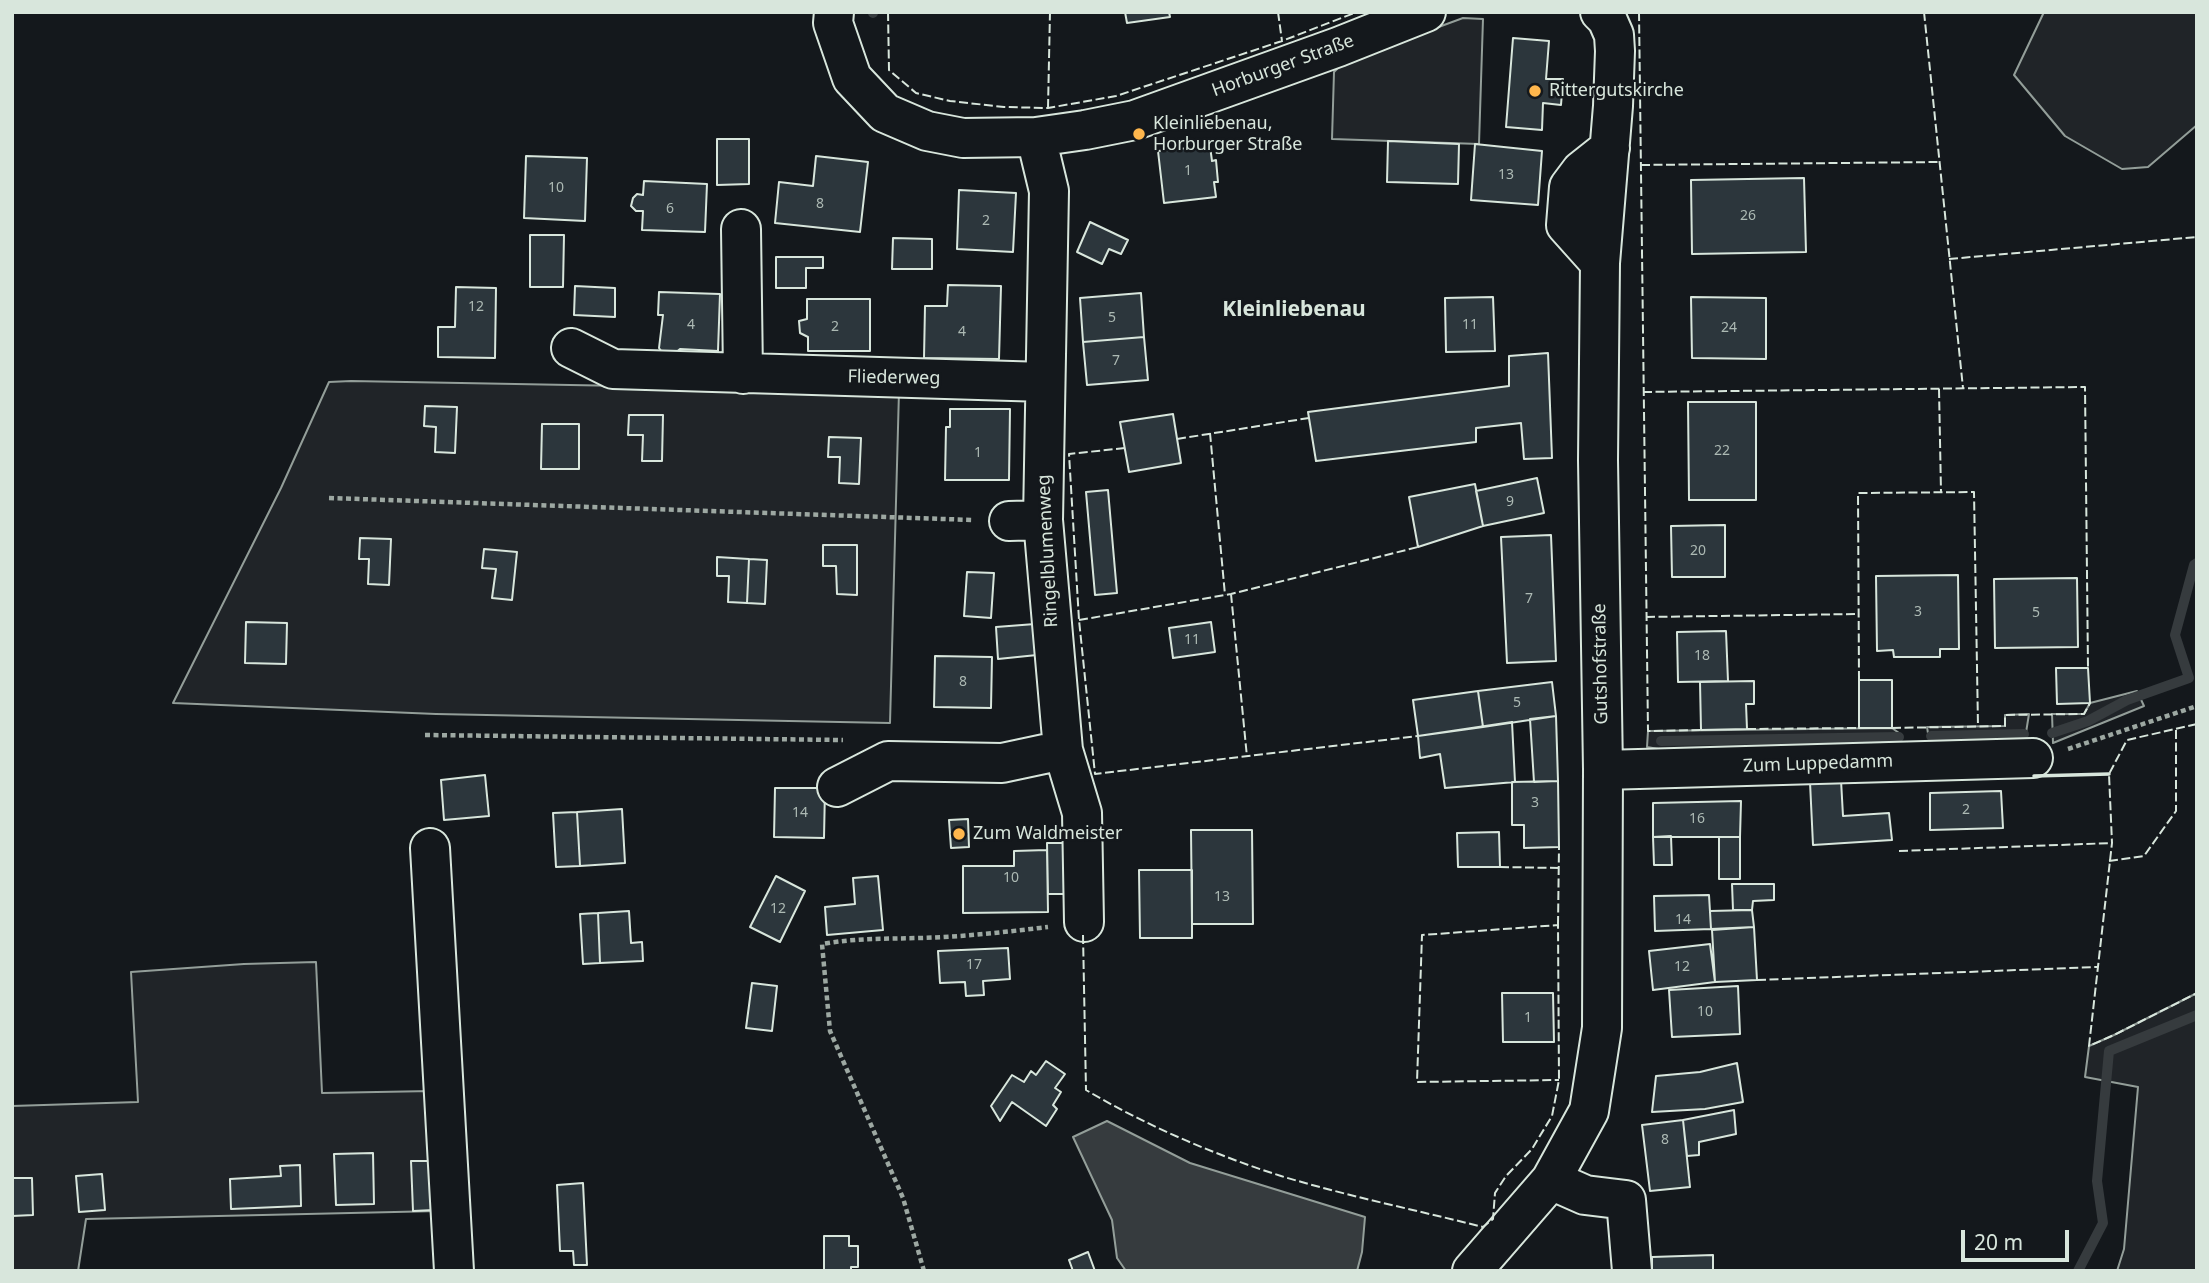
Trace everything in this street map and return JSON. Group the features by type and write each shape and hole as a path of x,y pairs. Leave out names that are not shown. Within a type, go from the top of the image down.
{"street":[{"name":"Horburger Straße","path":"834,12 833,23 852,78 885,113 927,131 963,138 1036,136 1135,120 1338,47 1426,12"},
{"name":"Gutshofstraße","path":"1472,1271 1551,1180 1589,1111 1602,1028 1603,770 1598,460 1600,262 1615,51 1614,35 1607,14"},
{"name":"Ringelblumenweg","path":"1036,136 1049,191 1045,382 1026,521 1063,750 1082,813 1084,922"},
{"path":"741,229 743,374"},
{"name":"Fliederweg","path":"571,348 614,369 1045,382"},
{"path":"837,787 888,761 1002,763 1063,750"},
{"name":"Zum Luppedamm","path":"1603,770 2033,758"},
{"path":"430,848 454,1271"},
{"path":"1551,1180 1585,1195 1626,1200 1632,1271"}],"path":[{"path":"329,498 1026,521"},
{"path":"2033,758 2197,706"},
{"path":"425,735 848,740 888,761"},
{"path":"924,1271 903,1198 830,1031 822,944 856,938 988,934 1084,922"}],"shaded area":[{"path":"2044,12 2197,12 2197,125 2148,167 2122,169 2065,136 2014,75"},
{"path":"1463,18 1483,19 1479,144 1332,139 1334,72 1344,62"},
{"path":"329,382 899,391 890,723 436,714 173,703 281,488"},
{"path":"2137,691 2144,706 2053,743 2052,714 2084,714 2090,703"},
{"path":"2029,714 2024,745 1930,746 1927,727 2005,726 2005,715"},
{"path":"1892,728 1899,733 1900,748 1664,750 1647,747 1648,731"},
{"path":"316,962 322,1093 432,1091 439,1211 86,1219 78,1271 12,1271 12,1106 138,1102 131,972"},
{"path":"2197,993 2197,1271 2117,1271 2124,1249 2138,1087 2085,1077 2089,1046"},
{"path":"1107,1121 1190,1163 1365,1217 1362,1252 1357,1271 1126,1271 1117,1258 1112,1220 1073,1137"}],"building":[{"path":"1125,12 1169,12 1170,17 1127,23"},
{"name":"Rittergutskirche","path":"1513,38 1549,41 1546,79 1563,79 1561,105 1543,103 1542,130 1506,127"},
{"path":"717,139 749,139 749,184 717,185"},
{"path":"1388,141 1459,144 1458,184 1387,182"},
{"path":"1475,144 1542,151 1538,205 1471,200"},
{"path":"1210,146 1212,161 1216,160 1216,197 1164,203 1158,151"},
{"path":"526,156 587,158 585,221 524,218"},
{"path":"816,156 868,162 860,232 775,223 779,182 813,186"},
{"path":"1804,178 1806,252 1692,254 1691,180"},
{"path":"644,181 707,184 705,232 642,230 643,211 636,211 631,206 637,194 643,195"},
{"path":"959,190 1016,193 1013,252 957,249"},
{"path":"1090,222 1128,240 1121,254 1109,249 1102,264 1077,252"},
{"path":"530,235 564,235 563,287 530,287"},
{"path":"893,238 932,239 932,269 892,269"},
{"path":"776,257 823,257 823,268 806,268 806,288 776,288"},
{"path":"948,285 1001,286 999,359 924,358 925,306 947,306"},
{"path":"575,286 615,288 615,317 574,315"},
{"path":"456,287 496,288 495,358 438,357 438,327 455,327"},
{"path":"659,292 720,294 718,351 680,349 674,354 664,355 659,348 663,315 658,315"},
{"path":"1141,293 1144,337 1083,342 1080,298"},
{"path":"1493,297 1495,351 1446,352 1445,298"},
{"path":"1691,297 1766,298 1766,359 1692,358"},
{"path":"807,299 870,299 870,351 808,351 808,337 800,333 799,321 807,319"},
{"path":"1144,337 1148,380 1087,385 1083,342"},
{"path":"1548,353 1552,458 1524,459 1521,423 1476,428 1476,442 1316,461 1308,412 1509,386 1509,356"},
{"path":"1688,402 1756,402 1756,500 1689,500"},
{"path":"425,406 457,407 455,453 435,452 436,427 424,426"},
{"path":"950,409 1010,409 1009,480 945,480 946,427 950,427"},
{"path":"1173,414 1181,463 1129,472 1120,422"},
{"path":"629,415 663,415 662,461 642,461 643,435 628,435"},
{"path":"542,424 579,424 579,469 541,469"},
{"path":"829,437 861,438 859,484 839,483 840,457 828,457"},
{"path":"1537,478 1544,513 1483,526 1476,491"},
{"path":"1475,484 1483,526 1418,547 1409,497"},
{"path":"1108,490 1117,593 1095,595 1086,492"},
{"path":"1725,525 1725,577 1672,577 1671,526"},
{"path":"1551,535 1556,661 1507,663 1501,537"},
{"path":"360,538 391,539 389,585 368,584 369,559 359,559"},
{"path":"823,545 857,545 857,595 837,594 836,566 823,566"},
{"path":"484,549 517,552 512,600 492,598 496,569 482,568"},
{"path":"717,557 749,559 747,603 728,602 729,576 717,576"},
{"path":"749,559 767,560 765,604 747,603"},
{"path":"967,572 994,573 991,618 964,616"},
{"path":"1958,575 1959,649 1940,649 1940,657 1894,657 1893,650 1877,651 1876,576"},
{"path":"2077,578 2078,647 1995,648 1994,579"},
{"path":"246,622 287,623 286,664 245,663"},
{"path":"1211,622 1215,652 1173,658 1169,628"},
{"path":"1035,624 1037,655 998,659 996,627"},
{"path":"1726,631 1728,681 1678,682 1677,632"},
{"path":"935,656 992,657 991,708 934,707"},
{"path":"2056,668 2088,668 2090,703 2057,704"},
{"path":"1859,680 1892,680 1892,728 1859,728"},
{"path":"1754,681 1754,704 1746,704 1747,729 1701,730 1700,682"},
{"path":"1552,682 1556,716 1483,727 1478,691"},
{"path":"1478,691 1483,727 1418,736 1413,700"},
{"path":"1556,716 1558,781 1534,782 1530,719"},
{"path":"1512,722 1515,782 1445,788 1440,754 1420,758 1418,736"},
{"path":"485,775 489,816 444,820 441,780"},
{"path":"1841,780 1843,816 1889,813 1892,840 1813,845 1810,782"},
{"path":"1558,781 1559,847 1524,848 1524,825 1512,825 1512,782"},
{"path":"775,788 825,788 824,838 774,837"},
{"path":"2001,791 2003,828 1930,830 1930,793"},
{"path":"1741,801 1740,837 1653,837 1653,803"},
{"path":"622,809 625,863 580,866 577,812"},
{"path":"577,812 580,866 556,867 553,813"},
{"path":"968,819 969,847 951,848 949,820"},
{"path":"1191,830 1252,830 1253,924 1192,924"},
{"path":"1499,832 1500,867 1458,867 1457,833"},
{"path":"1671,836 1672,865 1654,865 1653,837"},
{"path":"1719,837 1740,837 1740,879 1719,879"},
{"path":"1047,843 1072,843 1073,894 1048,894"},
{"path":"1047,850 1048,912 963,913 963,866 1014,866 1014,851"},
{"path":"1139,870 1192,870 1192,938 1140,938"},
{"path":"776,876 805,891 780,942 750,927"},
{"path":"878,876 883,930 827,935 825,907 855,904 853,878"},
{"path":"1732,884 1774,884 1774,900 1753,901 1752,910 1733,910"},
{"path":"1709,895 1711,929 1655,931 1654,896"},
{"path":"1752,910 1754,927 1711,929 1710,911"},
{"path":"629,911 631,943 642,942 643,961 600,963 598,913"},
{"path":"598,913 600,963 583,964 580,914"},
{"path":"1754,927 1757,980 1715,982 1712,930"},
{"path":"1710,944 1715,982 1653,990 1649,951"},
{"path":"1008,948 1010,979 983,981 984,995 966,996 965,982 940,983 938,951"},
{"path":"752,983 777,986 772,1031 746,1028"},
{"path":"1738,986 1740,1034 1672,1037 1669,990"},
{"path":"1502,993 1553,993 1554,1042 1503,1042"},
{"path":"1046,1061 1065,1074 1055,1088 1061,1092 1053,1105 1057,1109 1046,1126 1012,1102 1000,1121 991,1106 1012,1075 1024,1082 1031,1071 1036,1075"},
{"path":"1737,1063 1743,1102 1705,1109 1652,1112 1656,1076 1700,1072"},
{"path":"1734,1110 1736,1134 1699,1142 1699,1155 1687,1156 1683,1120"},
{"path":"1683,1120 1690,1187 1650,1191 1642,1125"},
{"path":"373,1153 374,1204 336,1205 334,1154"},
{"path":"411,1161 432,1161 434,1210 413,1211"},
{"path":"300,1165 301,1206 231,1209 230,1179 281,1176 280,1166"},
{"path":"102,1174 105,1210 79,1212 76,1176"},
{"path":"12,1178 32,1178 33,1215 12,1216"},
{"path":"583,1183 587,1265 574,1265 573,1251 560,1251 557,1185"},
{"path":"824,1236 849,1236 849,1246 858,1246 858,1267 851,1267 851,1271 824,1271"},
{"path":"1088,1252 1095,1271 1073,1271 1069,1260"},
{"path":"1713,1255 1713,1271 1652,1271 1652,1257"}],"waterway":[{"path":"2052,733 2088,721 2127,700 2189,678 2175,635 2194,565 2197,563"},
{"path":"1931,736 2024,734"},
{"path":"1661,741 1899,737"},
{"path":"2078,1271 2103,1223 2097,1181 2109,1051 2197,1015"}],"fence":[{"path":"888,12 889,70 916,93 950,101 1004,107 1048,108 1116,96 1282,41 1357,12"},
{"path":"1048,108 1050,12"},
{"path":"1278,12 1282,41"},
{"path":"1639,12 1648,731 1701,730"},
{"path":"1924,12 1963,388"},
{"path":"1641,165 1939,162"},
{"path":"1949,259 2197,237"},
{"path":"1643,392 2085,387 2088,668"},
{"path":"1939,389 1941,492"},
{"path":"1177,439 1309,418"},
{"path":"1210,433 1225,595"},
{"path":"1125,448 1069,454 1079,620 1095,774 1418,736"},
{"path":"1859,680 1858,493 1974,492 1978,726"},
{"path":"1079,620 1231,594 1418,547"},
{"path":"1231,594 1247,757"},
{"path":"1646,617 1859,614"},
{"path":"1892,728 2005,726 2005,715 2084,714 2090,703"},
{"path":"2197,724 2127,740 2109,774 2112,843 2089,1046 2197,993"},
{"path":"1747,729 1859,728"},
{"path":"2109,861 2144,856 2176,811 2176,729"},
{"path":"1899,851 2112,843"},
{"path":"1558,925 1559,847"},
{"path":"1500,867 1559,868"},
{"path":"1083,935 1086,1090 1181,1138 1281,1176 1483,1227 1493,1219 1495,1193 1506,1176 1532,1149 1552,1116 1559,1080 1558,925 1422,935 1417,1082 1559,1080"},
{"path":"1757,980 2097,967"}],"wall":[{"path":"2034,776 2109,774"}],"place":[{"name":"Rittergutskirche","path":"1535,91"},
{"name":"Kleinliebenau, Horburger Straße","path":"1139,134"},
{"name":"Zum Waldmeister","path":"959,834"}],"district":[{"name":"Kleinliebenau","path":"1294,310"}]}
